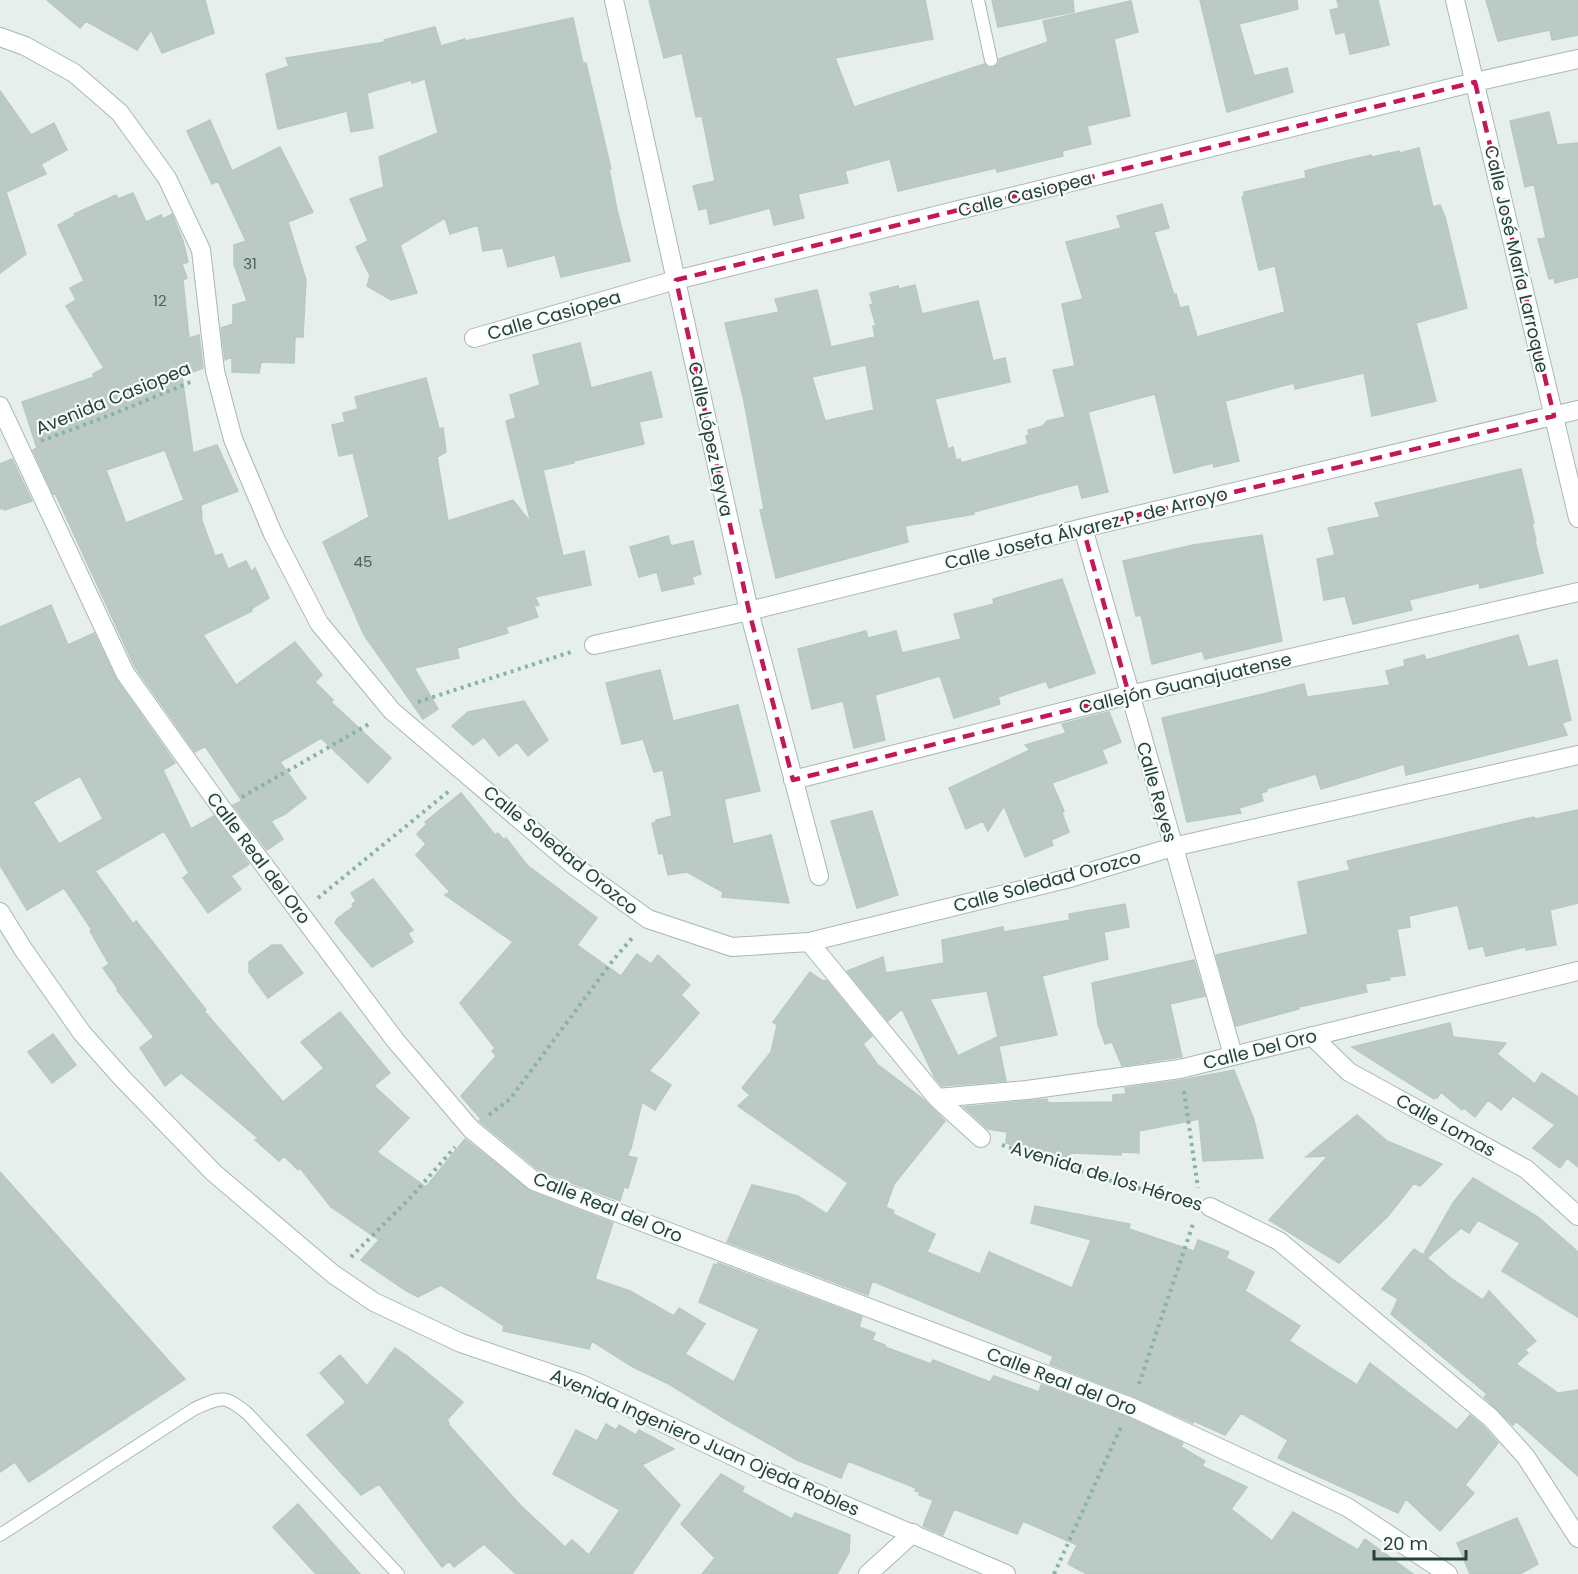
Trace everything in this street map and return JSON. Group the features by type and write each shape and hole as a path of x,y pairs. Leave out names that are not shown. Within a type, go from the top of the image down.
{"street":[{"name":"Calle López Leyva","path":"614,0 749,611 819,876"},
{"name":"Calle José María Larroque","path":"1455,0 1578,518"},
{"name":"Calle Soledad Orozco","path":"0,37 25,46 74,73 120,112 167,178 201,250 215,371 233,440 273,534 319,623 392,711 572,864 648,919 732,947 809,942 1070,878 1173,847 1578,755"},
{"name":"Calle Casiopea","path":"474,338 676,280 1475,82 1578,59"},
{"name":"Calle Real del Oro","path":"0,406 125,673 222,809 395,1040 471,1129 534,1181 1131,1407 1347,1507 1448,1574"},
{"name":"Calle Josefa Álvarez P. de Arroyo","path":"594,645 749,611 1083,528 1578,410"},
{"name":"Calle Reyes","path":"1083,528 1233,1055"},
{"name":"Callejón Guanajuatense","path":"793,780 1129,695 1578,592"},
{"name":"Avenida Ingeniero Juan Ojeda Robles","path":"0,912 82,1033 214,1173 333,1274 374,1302 461,1343 581,1384 762,1470 1006,1574"},
{"path":"809,942 936,1098 981,1138"},
{"name":"Calle Del Oro","path":"936,1098 1027,1090 1180,1069 1578,971"},
{"name":"Calle Lomas","path":"1312,1036 1349,1072 1526,1169 1578,1216"},
{"name":"Avenida de los Héroes","path":"1205,1204 1279,1241 1491,1418 1526,1457 1578,1538"},
{"path":"868,1574 914,1533"}],"lane":[{"path":"978,0 991,60"},
{"path":"0,1535 194,1409 214,1400 232,1400 248,1414 398,1574"}],"path":[{"name":"Avenida Casiopea","path":"20,449 113,414 215,371"},
{"path":"222,809 392,711 594,645"},
{"path":"299,913 468,775"},
{"path":"333,1274 412,1196 471,1129 510,1098 614,959 648,919"},
{"path":"1180,1069 1205,1204"},
{"name":"Avenida de los Héroes","path":"981,1138 1124,1185 1205,1204"}],"highlighted area":[{"path":"1475,82 1554,416 1083,528 1129,695 793,780 749,611 676,280"}],"building":[{"path":"47,0 205,0 214,33 162,53 151,30 137,50 86,21 80,28"},
{"path":"649,0 925,0 933,39 835,58 854,107 984,64 988,68 993,68 999,63 999,59 1048,42 1043,21 1131,1 1138,32 1114,39 1130,116 1087,126 1091,144 1062,151 1063,156 997,172 996,168 898,191 890,159 845,171 848,183 798,194 804,218 774,225 770,208 710,224 707,208 699,210 693,186 715,181 702,116 696,117 682,53 664,58"},
{"path":"992,0 1073,0 1074,12 998,27"},
{"path":"1200,0 1297,0 1298,9 1239,24 1254,76 1287,68 1293,92 1227,112"},
{"path":"1337,0 1378,0 1389,45 1350,54 1345,32 1336,34 1330,10 1339,8"},
{"path":"1486,0 1578,0 1578,35 1552,40 1550,30 1498,41"},
{"path":"573,18 611,169 609,169 617,210 630,261 561,277 555,255 508,267 503,248 483,251 478,225 450,234 445,218 400,245 417,293 391,300 367,286 370,276 356,247 368,241 350,199 384,187 379,157 438,133 425,79 412,83 411,80 367,93 373,128 351,132 347,111 278,129 266,74 289,66 286,58 385,42 384,40 435,27 441,46 465,39 465,41"},
{"path":"0,91 31,135 54,123 67,150 41,164 46,174 6,192 26,254 0,273"},
{"path":"1549,112 1557,145 1578,143 1578,277 1555,283 1554,278 1549,279 1538,239 1546,238 1534,184 1525,187 1510,121"},
{"path":"210,120 232,171 280,147 313,212 288,222 306,280 303,337 295,337 294,363 261,362 259,373 232,372 232,357 225,360 221,328 233,324 233,305 247,301 234,264 234,245 246,241 218,181 212,184 187,131"},
{"path":"1419,148 1433,207 1440,205 1445,217 1467,308 1416,323 1436,401 1372,416 1364,373 1295,389 1294,383 1225,401 1239,461 1214,467 1213,463 1174,473 1155,394 1088,412 1108,492 1082,498 1078,484 974,512 974,514 905,526 908,542 776,578 760,510 764,509 744,401 725,323 779,312 775,299 817,290 831,347 875,337 873,326 876,326 870,305 873,304 870,293 898,286 899,289 915,285 922,314 978,301 993,361 1005,358 1010,382 935,399 948,449 953,447 956,460 960,459 961,463 1028,444 1026,436 1029,435 1028,430 1043,426 1047,421 1065,417 1053,370 1075,366 1062,304 1083,299 1066,242 1121,228 1117,216 1162,204 1169,228 1154,232 1174,295 1176,294 1180,308 1188,306 1197,337 1285,312 1275,266 1259,270 1242,197 1244,192 1306,178 1305,171 1320,167 1371,155 1372,157 1399,151 1400,153","holes":["866,365 874,410 825,421 812,377"]},
{"path":"133,193 146,222 161,215 163,219 172,214 183,241 188,262 182,264 187,278 183,280 189,338 199,335 203,368 182,376 193,453 217,445 238,491 201,505 202,521 215,556 222,554 228,569 246,561 252,572 255,568 269,598 251,609 252,611 203,635 236,685 295,642 322,675 315,682 333,700 331,702 391,758 368,783 321,738 280,762 306,798 285,814 271,821 283,839 267,850 233,805 242,801 205,746 195,752 135,667 33,450 37,448 22,402 94,377 93,374 104,368 66,306 76,300 70,288 84,281 58,225 75,216 74,214 116,195 118,199","holes":["165,450 184,500 126,523 106,470"]},
{"path":"580,343 591,388 651,372 662,417 639,422 644,444 543,470 563,556 584,551 591,585 535,597 539,605 534,606 538,617 506,627 508,633 457,648 459,658 414,668 438,709 423,719 364,635 323,542 369,517 353,453 339,456 332,425 345,422 343,413 358,409 355,397 426,378 439,429 443,428 446,452 437,457 448,521 513,500 531,523 506,421 516,418 510,395 540,385 533,355"},
{"path":"12,459 32,501 4,510 4,508 0,509 0,464"},
{"path":"1521,469 1543,573 1480,588 1479,583 1409,600 1412,610 1353,624 1345,596 1324,600 1317,559 1335,555 1328,528 1380,517 1375,503"},
{"path":"1262,535 1282,641 1205,659 1202,651 1152,664 1141,615 1136,616 1123,561 1193,545"},
{"path":"668,536 671,546 693,541 701,574 692,577 694,584 662,591 657,572 639,577 630,547"},
{"path":"1062,579 1095,673 1049,688 1046,681 998,697 1000,704 954,718 940,676 875,695 885,740 854,748 843,701 812,709 798,649 866,631 868,638 896,631 902,653 961,639 954,614 994,604 993,599"},
{"path":"51,605 68,645 94,633 116,679 175,763 163,770 191,829 214,816 249,864 231,876 241,889 208,913 183,878 189,873 164,831 95,871 133,924 136,921 206,1010 204,1011 283,1102 324,1068 301,1042 340,1012 390,1073 374,1086 409,1118 377,1152 426,1187 465,1139 530,1191 613,1223 595,1279 630,1291 674,1316 679,1308 705,1324 685,1354 734,1382 759,1329 699,1302 714,1264 718,1263 862,1317 859,1327 875,1333 872,1340 885,1347 931,1364 933,1360 990,1382 994,1376 1039,1392 1041,1385 1127,1417 1183,1443 1181,1447 1205,1461 1202,1466 1247,1487 1231,1509 1272,1541 1293,1512 1358,1550 1365,1539 1413,1574 1087,1574 1068,1564 1077,1545 1023,1521 1017,1534 954,1509 943,1535 923,1526 933,1500 919,1495 920,1492 915,1491 916,1488 848,1461 841,1478 797,1460 669,1384 633,1367 592,1341 589,1349 503,1331 504,1326 441,1285 418,1297 405,1290 361,1260 379,1240 331,1207 300,1168 298,1170 284,1156 279,1161 255,1140 258,1138 181,1073 165,1086 140,1048 154,1037 117,990 103,968 109,964 90,931 92,930 64,888 27,910 0,865 0,627","holes":["80,776 103,819 59,844 33,802"]},
{"path":"1518,635 1528,667 1557,660 1571,720 1562,723 1567,735 1406,775 1404,764 1321,789 1316,774 1266,789 1267,791 1261,793 1263,801 1239,808 1241,813 1187,822 1162,718 1304,684 1307,697 1390,685 1386,671 1405,666 1404,660 1424,655 1426,660"},
{"path":"660,670 673,721 738,705 760,791 724,799 733,844 771,835 789,903 722,897 723,892 687,872 668,875 663,853 659,854 652,823 672,816 663,770 654,772 643,739 622,744 606,683"},
{"path":"524,701 548,740 528,756 517,742 499,756 484,737 473,745 452,726 468,712"},
{"path":"1109,712 1121,742 1102,750 1107,763 1052,783 1064,811 1062,813 1069,832 1051,840 1053,845 1025,857 1004,806 988,831 983,821 966,829 949,788 1030,750 1025,745 1066,733 1062,724"},
{"path":"461,793 495,835 498,833 504,840 506,838 527,865 597,918 577,945 621,976 637,954 651,964 658,955 690,985 681,995 699,1013 649,1071 671,1085 655,1110 642,1102 627,1156 637,1158 628,1188 624,1187 620,1201 540,1171 479,1121 481,1119 461,1096 496,1056 492,1051 495,1048 460,1003 513,942 445,895 450,892 416,855 426,844 417,834 427,824 425,822"},
{"path":"1578,810 1578,903 1550,910 1556,945 1526,950 1526,947 1486,956 1483,946 1469,949 1458,905 1409,916 1410,927 1397,929 1405,975 1365,984 1367,992 1299,1007 1299,1009 1236,1026 1216,955 1308,934 1298,882 1350,870 1347,861 1534,817 1535,819"},
{"path":"872,811 898,895 857,908 831,821"},
{"path":"373,879 413,930 408,933 413,942 372,967 335,923 354,906 352,904 356,901 351,893"},
{"path":"1125,904 1129,927 1104,932 1108,959 1042,976 1057,1035 1000,1046 987,991 930,999 958,1056 997,1037 1006,1081 942,1086 935,1078 902,1009 888,1021 847,971 883,957 886,973 944,963 942,940 1003,927 1004,932 1070,920 1069,914"},
{"path":"272,945 281,945 303,973 268,998 249,972 249,962"},
{"path":"1194,960 1205,996 1170,1004 1182,1057 1122,1066 1112,1042 1105,1044 1098,1024 1092,983"},
{"path":"810,972 823,981 826,980 872,1036 863,1044 877,1064 923,1099 945,1121 894,1184 886,1207 894,1211 893,1214 935,1234 927,1252 980,1274 989,1252 1072,1288 1091,1240 1031,1223 1035,1206 1130,1224 1129,1229 1194,1251 1198,1240 1229,1252 1226,1258 1254,1272 1245,1291 1300,1326 1289,1341 1357,1385 1370,1363 1457,1430 1470,1415 1483,1426 1498,1443 1465,1485 1474,1493 1440,1531 1406,1499 1398,1513 1278,1458 1288,1440 1241,1413 1225,1435 1050,1364 1053,1356 872,1281 868,1295 727,1242 752,1185 798,1196 827,1214 848,1183 738,1106 750,1095 742,1088 771,1052 777,1025 773,1022"},
{"path":"1450,1023 1453,1037 1506,1043 1497,1054 1535,1084 1542,1073 1578,1097 1578,1167 1567,1158 1560,1168 1533,1148 1555,1125 1513,1096 1501,1110 1488,1100 1475,1117 1464,1108 1462,1110 1441,1092 1434,1099 1352,1047"},
{"path":"53,1034 76,1065 52,1083 28,1052"},
{"path":"1234,1070 1254,1120 1263,1158 1203,1161 1199,1119 1139,1131 1139,1153 1121,1152 1121,1155 1072,1153 1060,1160 1006,1143 1007,1132 988,1129 964,1107 1047,1099 1048,1103 1113,1102 1113,1095 1126,1094 1125,1088"},
{"path":"1357,1115 1387,1141 1442,1164 1420,1186 1414,1183 1388,1216 1339,1263 1269,1220 1328,1156 1306,1157"},
{"path":"0,1172 185,1379 29,1482 15,1462 0,1472"},
{"path":"1473,1178 1538,1217 1578,1252 1578,1317 1502,1271 1520,1243 1478,1220 1469,1233 1461,1228 1427,1258 1452,1279 1483,1300 1489,1291 1536,1341 1525,1350 1528,1353 1516,1364 1558,1393 1578,1390 1578,1476 1516,1421 1513,1425 1484,1397 1487,1394 1391,1314 1398,1299 1382,1289 1414,1249 1423,1255 1453,1203"},
{"path":"395,1348 463,1402 447,1420 448,1424 520,1505 565,1547 572,1540 589,1555 620,1510 553,1474 576,1430 597,1441 606,1424 616,1430 619,1425 636,1435 639,1430 674,1449 642,1465 680,1505 632,1574 516,1574 484,1544 454,1567 449,1561 442,1567 379,1484 361,1495 307,1435 346,1402 320,1373 340,1355 367,1386"},
{"path":"721,1474 744,1487 742,1492 792,1519 795,1513 850,1535 849,1552 837,1574 702,1574 715,1558 681,1524"},
{"path":"298,1504 360,1574 316,1574 273,1527"},
{"path":"1517,1518 1538,1564 1520,1574 1470,1574 1457,1543"}]}
